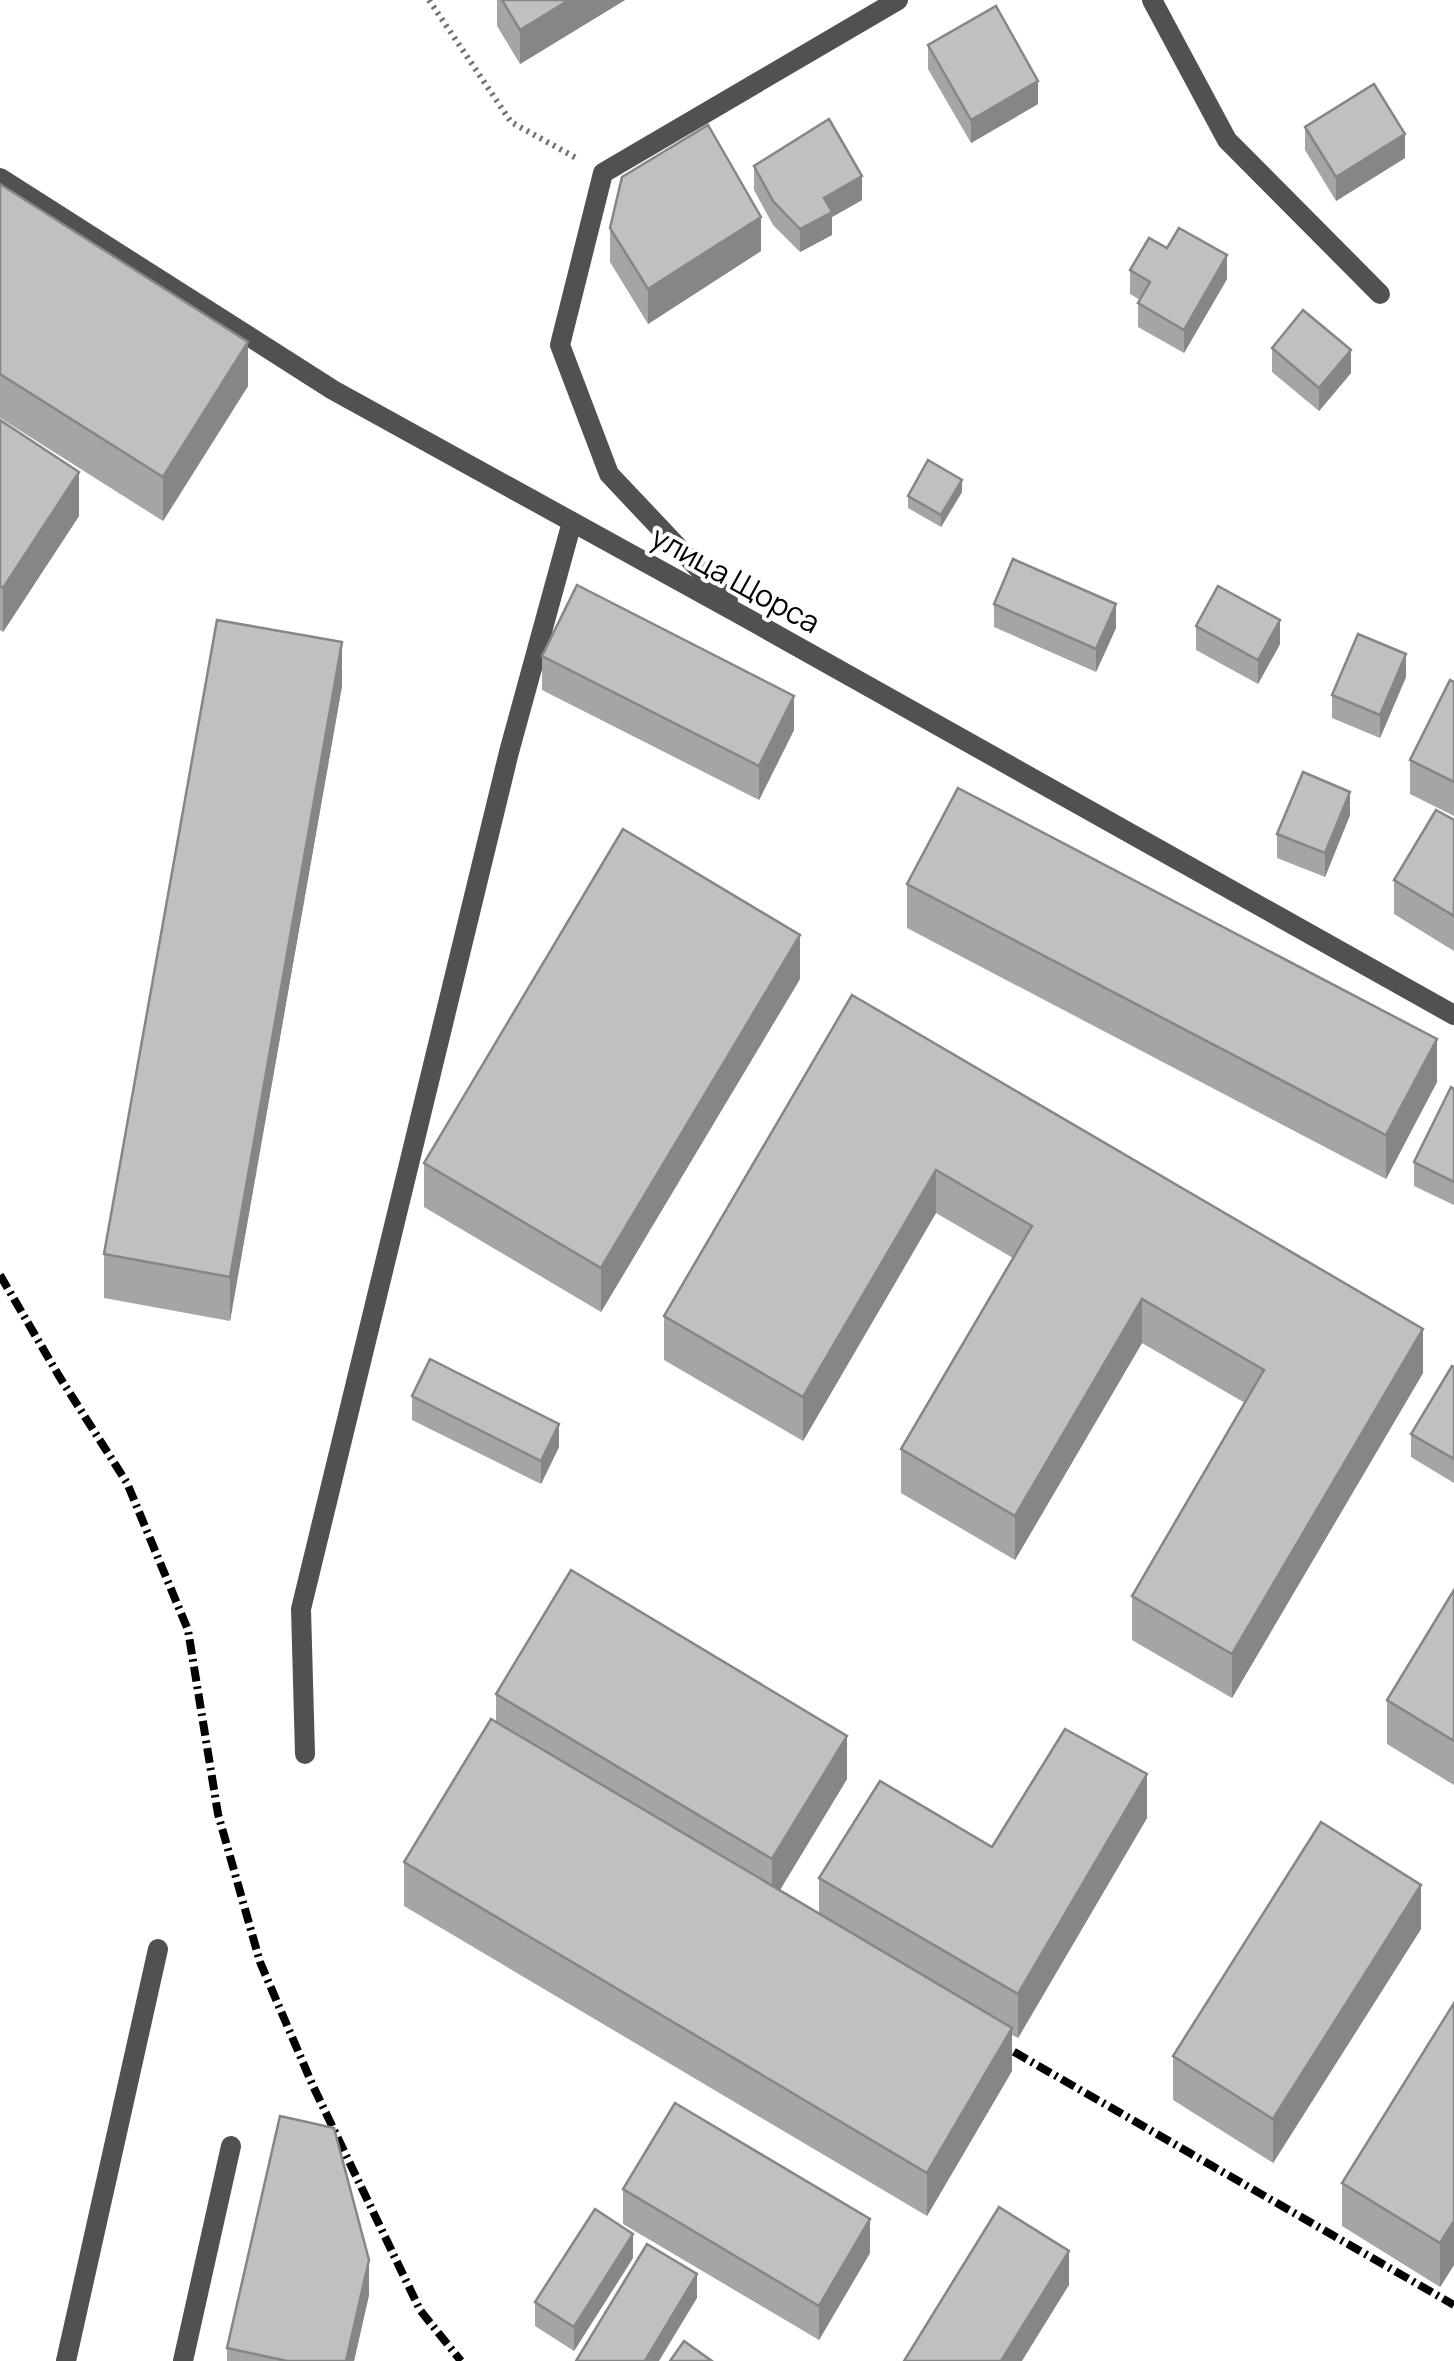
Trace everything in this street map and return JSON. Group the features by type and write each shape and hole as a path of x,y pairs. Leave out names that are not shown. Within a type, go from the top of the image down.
{"street":[{"path":"743,616 609,474 560,345 602,173 898,0"},
{"path":"1152,0 1227,140 1380,294"},
{"name":"улица Щорса","path":"0,178 333,390 1454,1015"},
{"path":"304,1754 301,1608 509,752 572,522"},
{"path":"66,2361 158,1949"},
{"path":"184,2361 231,2146"}],"path":[{"path":"429,0 512,122 602,173"}],"building":[{"path":"502,0 569,0 520,30"},
{"path":"996,6 1038,81 971,120 928,45"},
{"path":"1374,84 1405,134 1336,177 1305,127"},
{"path":"829,119 862,176 824,198 832,212 800,229 773,201 754,166"},
{"path":"708,125 761,217 648,289 610,228 622,177"},
{"path":"0,184 248,342 163,477 0,374"},
{"path":"1179,228 1227,255 1184,330 1138,303 1150,282 1130,270 1149,238 1167,248"},
{"path":"1303,310 1351,350 1319,388 1272,348"},
{"path":"0,420 79,472 3,588 0,586"},
{"path":"928,460 962,480 941,515 908,496"},
{"path":"1013,559 1116,604 1096,649 994,604"},
{"path":"577,585 794,696 759,766 542,656"},
{"path":"1218,586 1280,620 1258,660 1196,626"},
{"path":"217,620 342,642 230,1277 104,1254"},
{"path":"1358,634 1406,654 1380,715 1332,695"},
{"path":"1450,680 1454,682 1454,782 1410,760"},
{"path":"1303,772 1350,792 1325,853 1277,834"},
{"path":"958,788 1437,1039 1386,1135 907,884"},
{"path":"1436,810 1454,820 1454,916 1394,880"},
{"path":"623,829 800,935 601,1268 424,1163"},
{"path":"852,995 1423,1329 1232,1654 1132,1596 1264,1370 1142,1299 1015,1516 901,1449 1032,1226 936,1170 803,1397 664,1316"},
{"path":"1451,1087 1454,1089 1454,1182 1414,1162"},
{"path":"430,1359 559,1424 541,1461 412,1396"},
{"path":"1454,1367 1454,1459 1411,1434"},
{"path":"571,1570 847,1736 772,1859 496,1694"},
{"path":"1454,1590 1454,1741 1387,1700"},
{"path":"491,1719 1012,2028 927,2173 404,1862"},
{"path":"1065,1729 1147,1774 1018,1994 819,1878 880,1781 992,1847"},
{"path":"1321,1822 1421,1885 1273,2119 1173,2056"},
{"path":"1454,2003 1454,2221 1440,2243 1342,2183"},
{"path":"675,2103 870,2219 819,2306 623,2189"},
{"path":"280,2116 334,2128 369,2260 346,2361 287,2361 227,2348"},
{"path":"999,2207 1069,2251 1001,2361 904,2361"},
{"path":"595,2209 633,2234 574,2327 535,2302"},
{"path":"647,2244 697,2274 645,2361 576,2361"},
{"path":"684,2341 712,2361 670,2361"}],"railway":[{"path":"0,1275 127,1483 188,1630 218,1814 260,1962 313,2086 420,2310 461,2361"},
{"path":"990,2038 1454,2305"}]}
